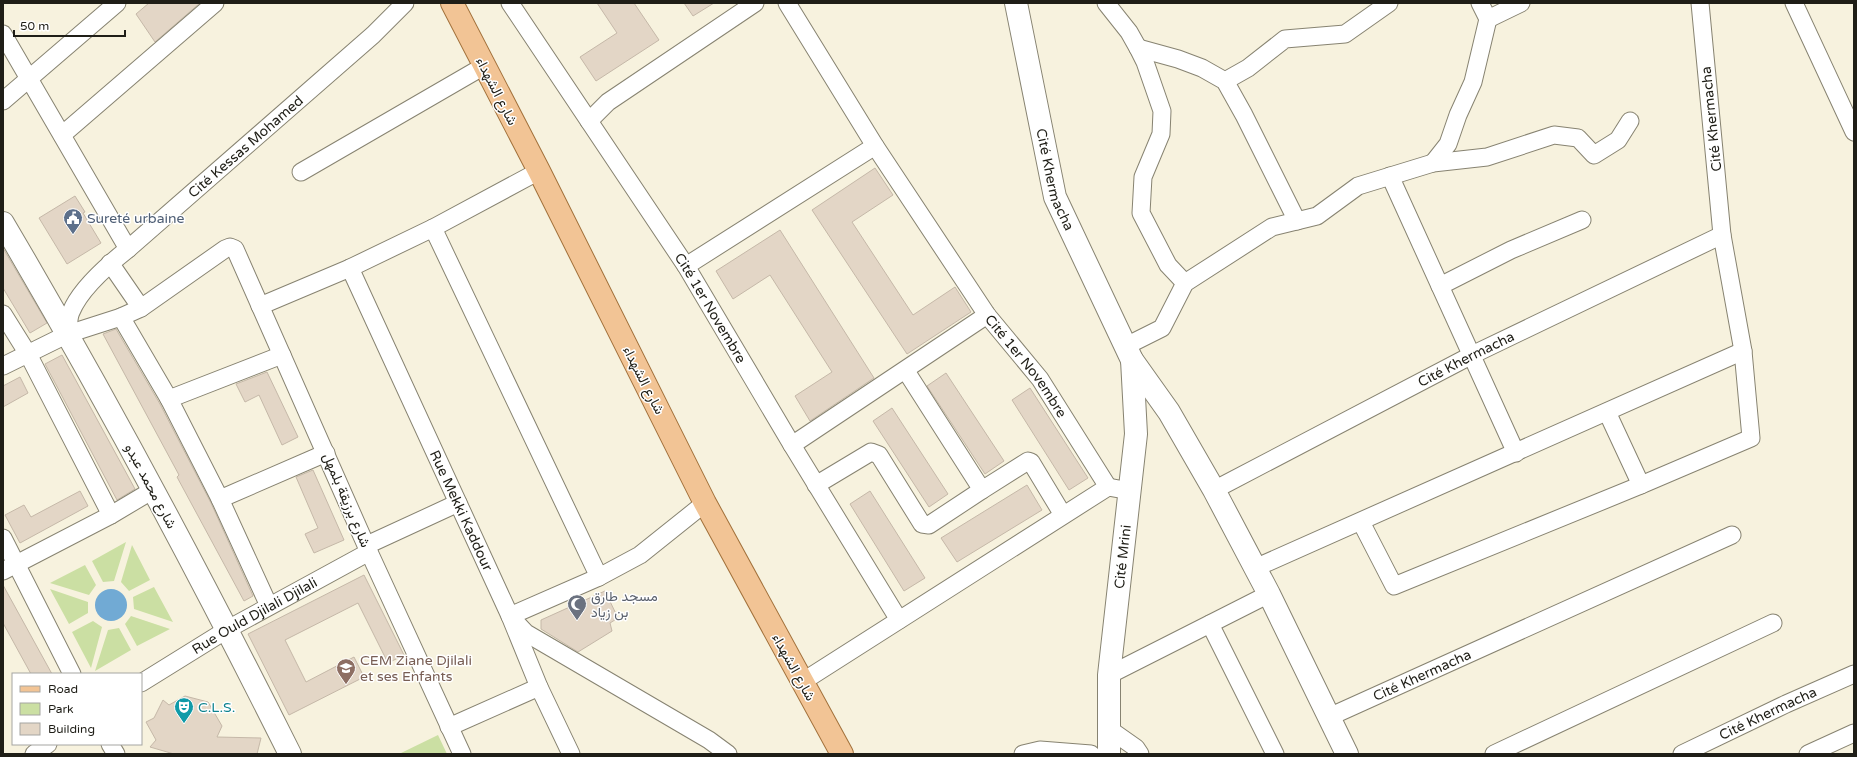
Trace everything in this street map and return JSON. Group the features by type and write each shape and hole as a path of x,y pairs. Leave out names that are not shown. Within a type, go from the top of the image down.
{"main road":[{"name":"شارع الشهداء","path":"452,3 539,171 705,503 842,754"}],"street":[{"path":"3,101 117,3"},
{"path":"62,135 215,3"},
{"name":"Cité Kessas Mohamed","path":"68,334 70,312 80,296 110,263 128,249 373,35 406,3"},
{"name":"Cité 1er Novembre","path":"510,3 686,266 816,485 899,620"},
{"path":"589,121 608,102 755,3"},
{"name":"Cité 1er Novembre","path":"787,3 875,146 987,315 1040,379 1119,489"},
{"name":"Cité Khermacha","path":"1016,3 1055,197 1129,353 1169,412 1214,490 1269,594 1347,754"},
{"path":"1106,3 1129,32 1138,48 1145,62 1162,110 1161,134 1143,177 1141,213 1168,265 1185,283"},
{"path":"1225,81 1248,68 1285,39 1345,34 1389,3"},
{"path":"1433,163 1448,144 1458,115 1473,82 1488,19 1480,3"},
{"path":"1488,19 1521,3"},
{"name":"Cité Khermacha","path":"1361,522 1394,586 1641,485 1751,438 1743,351 1722,235 1700,3"},
{"path":"1794,3 1854,132"},
{"path":"3,34 128,249"},
{"path":"1138,48 1178,59 1202,68 1225,81 1244,115 1297,221"},
{"path":"301,172 484,66"},
{"path":"1129,353 1162,328 1185,283 1272,227 1317,216 1358,186 1433,163 1486,157 1554,135 1578,138 1594,155 1618,140 1630,121"},
{"path":"686,266 875,146"},
{"path":"260,306 350,268 433,228 539,171"},
{"path":"1390,176 1516,453"},
{"path":"1440,286 1510,250 1582,220"},
{"name":"شارع محمد عبدو","path":"3,223 68,334 153,490 228,629 290,754"},
{"path":"433,228 599,577"},
{"name":"Cité Khermacha","path":"1214,490 1472,355 1722,235"},
{"name":"شارع برزيقة بلمهل","path":"141,308 224,249 230,247 235,249 368,548 462,754"},
{"path":"3,366 68,334 121,317 141,308 110,263"},
{"name":"Rue Mekki Kaddour","path":"350,268 510,616 539,687 571,754"},
{"path":"3,314 28,354 111,514"},
{"path":"792,445 906,371 987,315"},
{"path":"121,317 169,399 220,499 268,606"},
{"path":"1255,568 1743,351"},
{"name":"Cité Mrini","path":"1109,754 1109,675 1119,489 1136,434 1129,353"},
{"path":"169,399 282,355"},
{"path":"906,371 982,490"},
{"path":"1607,412 1641,485"},
{"path":"220,499 326,452"},
{"path":"816,485 871,452 876,452 922,524 929,525 1028,461 1031,462 1063,515"},
{"path":"802,682 1063,515 1119,489"},
{"path":"10,568 153,490"},
{"name":"Rue Ould Djilali Djilali","path":"142,682 228,629 368,548 458,503"},
{"path":"705,503 640,554 599,577 510,616 526,633 709,740 728,754"},
{"name":"Cité Khermacha","path":"1329,717 1732,535"},
{"path":"3,538 10,568 71,673"},
{"path":"1109,675 1269,594"},
{"path":"1494,754 1773,622"},
{"path":"1210,624 1275,754"},
{"name":"Cité Khermacha","path":"1682,754 1786,704 1854,674"},
{"path":"449,727 539,687"},
{"path":"1109,729 1136,748 1140,754"},
{"path":"1808,754 1854,734"},
{"path":"34,754 47,745"},
{"path":"111,745 116,754"},
{"path":"1023,754 1040,750 1091,754"}],"green space":[{"path":"126,542 114,581 103,582 92,561"},
{"path":"132,545 150,580 129,591 121,582"},
{"path":"85,565 96,585 89,595 50,583"},
{"path":"154,587 173,622 134,609 133,597"},
{"path":"50,589 88,602 88,613 69,624"},
{"path":"131,616 170,629 137,646 125,624"},
{"path":"93,621 102,627 91,668 72,632"},
{"path":"119,628 131,650 95,671 108,630"},
{"path":"438,735 447,754 399,754"}],"water":[{"path":"108,589 114,589 124,596 127,605 126,611 120,618 114,621 108,621 98,614 95,608 95,602 102,592"}],"building":[{"path":"149,3 200,3 155,42 136,14"},
{"path":"597,3 634,3 659,40 596,81 580,57 617,33"},
{"path":"684,3 714,3 693,16"},
{"path":"875,168 893,195 852,222 913,315 955,287 971,312 907,354 812,210"},
{"name":"Sureté urbaine","path":"75,196 85,212 83,213 101,243 67,264 39,218"},
{"path":"780,230 874,378 810,421 795,396 832,372 770,275 733,299 716,271"},
{"path":"3,248 47,323 30,333 3,288"},
{"path":"116,329 160,404 211,503 253,596 244,601 177,477 179,475 103,334"},
{"path":"62,355 135,489 117,500 45,364"},
{"path":"267,372 298,437 282,445 259,395 245,402 236,384"},
{"path":"946,373 1004,461 985,474 927,386"},
{"path":"20,377 28,393 3,407 3,386"},
{"path":"1030,388 1088,478 1069,490 1012,400"},
{"path":"892,408 948,494 929,507 873,421"},
{"path":"313,470 344,540 314,553 305,534 318,528 296,477"},
{"path":"1027,485 1042,510 957,562 941,538"},
{"path":"80,491 88,506 20,543 5,515 24,505 31,517"},
{"path":"870,491 925,578 904,591 850,504"},
{"path":"364,575 404,655 388,663 358,603 285,640 306,682 354,657 364,677 289,715 248,634"},
{"path":"3,585 51,673 30,673 3,623"},
{"name":"مسجد طارق بن زياد","path":"605,591 618,618 610,623 612,631 578,652 541,629 541,620"},
{"name":"C.L.S.","path":"185,696 208,702 222,726 217,737 261,738 257,754 174,754 150,747 156,740 146,722 154,718 163,700 169,705"}],"place":[{"name":"Sureté urbaine","path":"73,235"},
{"name":"مسجد طارق بن زياد","path":"577,621"},
{"name":"CEM Ziane Djilali et ses Enfants","path":"346,685"},
{"name":"C.L.S.","path":"184,724"}]}
